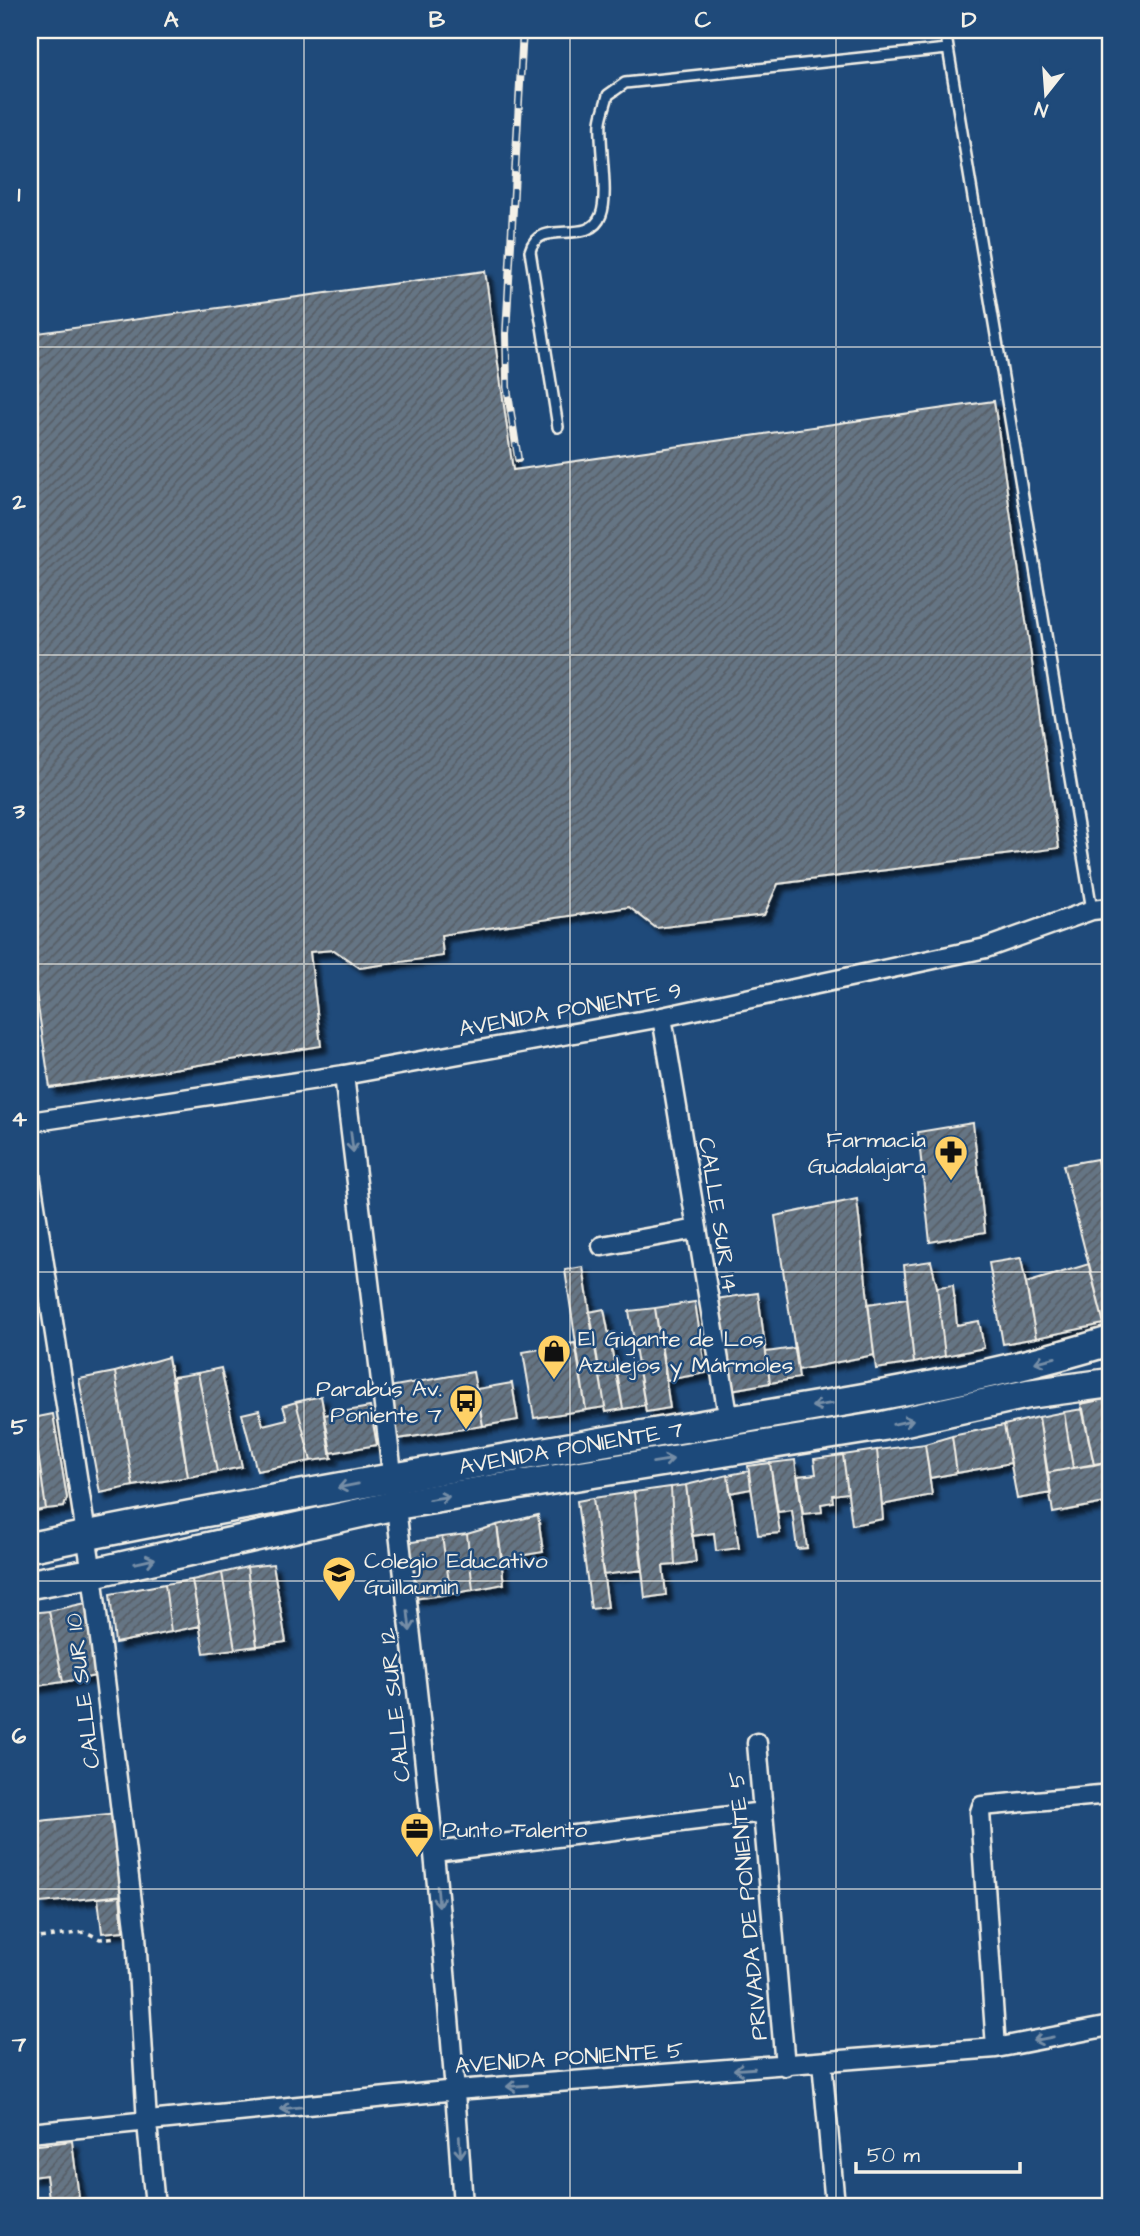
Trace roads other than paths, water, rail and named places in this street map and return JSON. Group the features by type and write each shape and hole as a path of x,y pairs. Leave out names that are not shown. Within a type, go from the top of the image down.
{"main road":[{"name":"AVENIDA PONIENTE 7","path":"30,1584 92,1573 394,1491 729,1421 972,1378 1051,1359 1110,1341"},
{"name":"AVENIDA PONIENTE 7","path":"30,1546 86,1535 394,1491 883,1426 1028,1394 1110,1383"}],"street":[{"name":"AVENIDA PONIENTE 9","path":"30,1122 344,1075 662,1017 986,948 1101,909"},
{"name":"CALLE SUR 14","path":"662,1017 729,1421"},
{"name":"CALLE SUR 12","path":"344,1075 434,1852 456,2090 463,2206"},
{"name":"CALLE SUR 10","path":"30,1173 92,1573 135,1935 155,2206"},
{"path":"602,1246 697,1229"},
{"name":"PRIVADA DE PONIENTE 5","path":"757,1743 785,2066"},
{"path":"996,2048 980,1812 982,1806 1110,1794"},
{"path":"434,1852 763,1812"},
{"name":"AVENIDA PONIENTE 5","path":"30,2133 456,2090 996,2048 1110,2026"},
{"path":"822,2062 834,2194"}],"lane":[{"path":"945,30 1101,909"},
{"path":"558,427 530,251 533,241 541,234 578,232 592,226 601,216 601,121 608,95 625,83 947,49"}],"railway":[{"path":"518,459 507,387 506,334 523,30"}],"place":[{"name":"Farmacia Guadalajara","path":"951,1182"},
{"name":"El Gigante de Los Azulejos y Mármoles","path":"554,1381"},
{"name":"Parabús Av. Poniente 7","path":"466,1431"},
{"name":"Colegio Educativo Guillaumin","path":"339,1603"},
{"name":"Punto Talento","path":"417,1859"}]}
